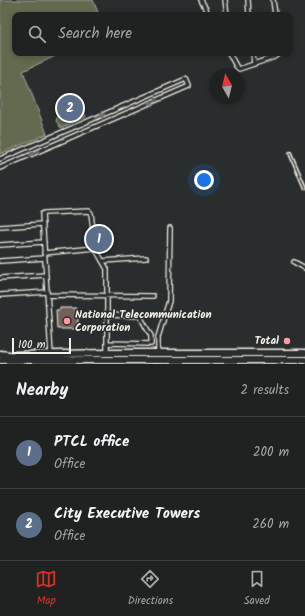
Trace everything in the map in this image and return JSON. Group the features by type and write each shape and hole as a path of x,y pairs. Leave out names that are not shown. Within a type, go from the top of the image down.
{"highway":[{"path":"0,354 305,353"},
{"path":"15,355 27,360"},
{"path":"0,360 305,360"}],"street":[{"path":"201,0 207,12"},
{"path":"225,0 227,12"},
{"path":"248,0 249,12"},
{"path":"273,0 274,12"},
{"path":"231,56 239,69 276,56"},
{"path":"253,56 254,64"},
{"path":"0,159 186,79 189,86 0,168"},
{"path":"130,103 133,110"},
{"path":"10,155 13,162"},
{"path":"50,354 42,216 44,213 90,212 95,248 107,269 107,353"},
{"path":"0,227 42,224"},
{"path":"158,353 158,337 169,301 170,228"},
{"path":"0,245 44,242"},
{"path":"44,253 95,248"},
{"path":"0,260 45,258"},
{"path":"103,261 146,258"},
{"path":"294,262 305,268"},
{"path":"0,278 46,275"},
{"path":"0,295 47,293 153,296"},
{"path":"107,316 140,316 151,336 151,344 107,343"}],"lane":[{"path":"290,153 305,188"}],"green space":[{"path":"0,0 93,0 98,12 12,12 12,56 56,56 23,71 47,134 0,154"},
{"path":"79,103 81,103 86,117 61,128 56,121 59,112 75,117"}],"building":[{"path":"65,99 79,104 74,116 61,111"},
{"name":"National Telecommunication Corporation","path":"60,308 76,308 76,313 78,313 78,329 57,329 56,310 60,310"}],"place":[{"name":"City Executive Towers","path":"70,108"},
{"name":"PTCL office","path":"99,239"},
{"name":"National Telecommunication Corporation","path":"67,321"},
{"name":"Total","path":"287,341"}]}
